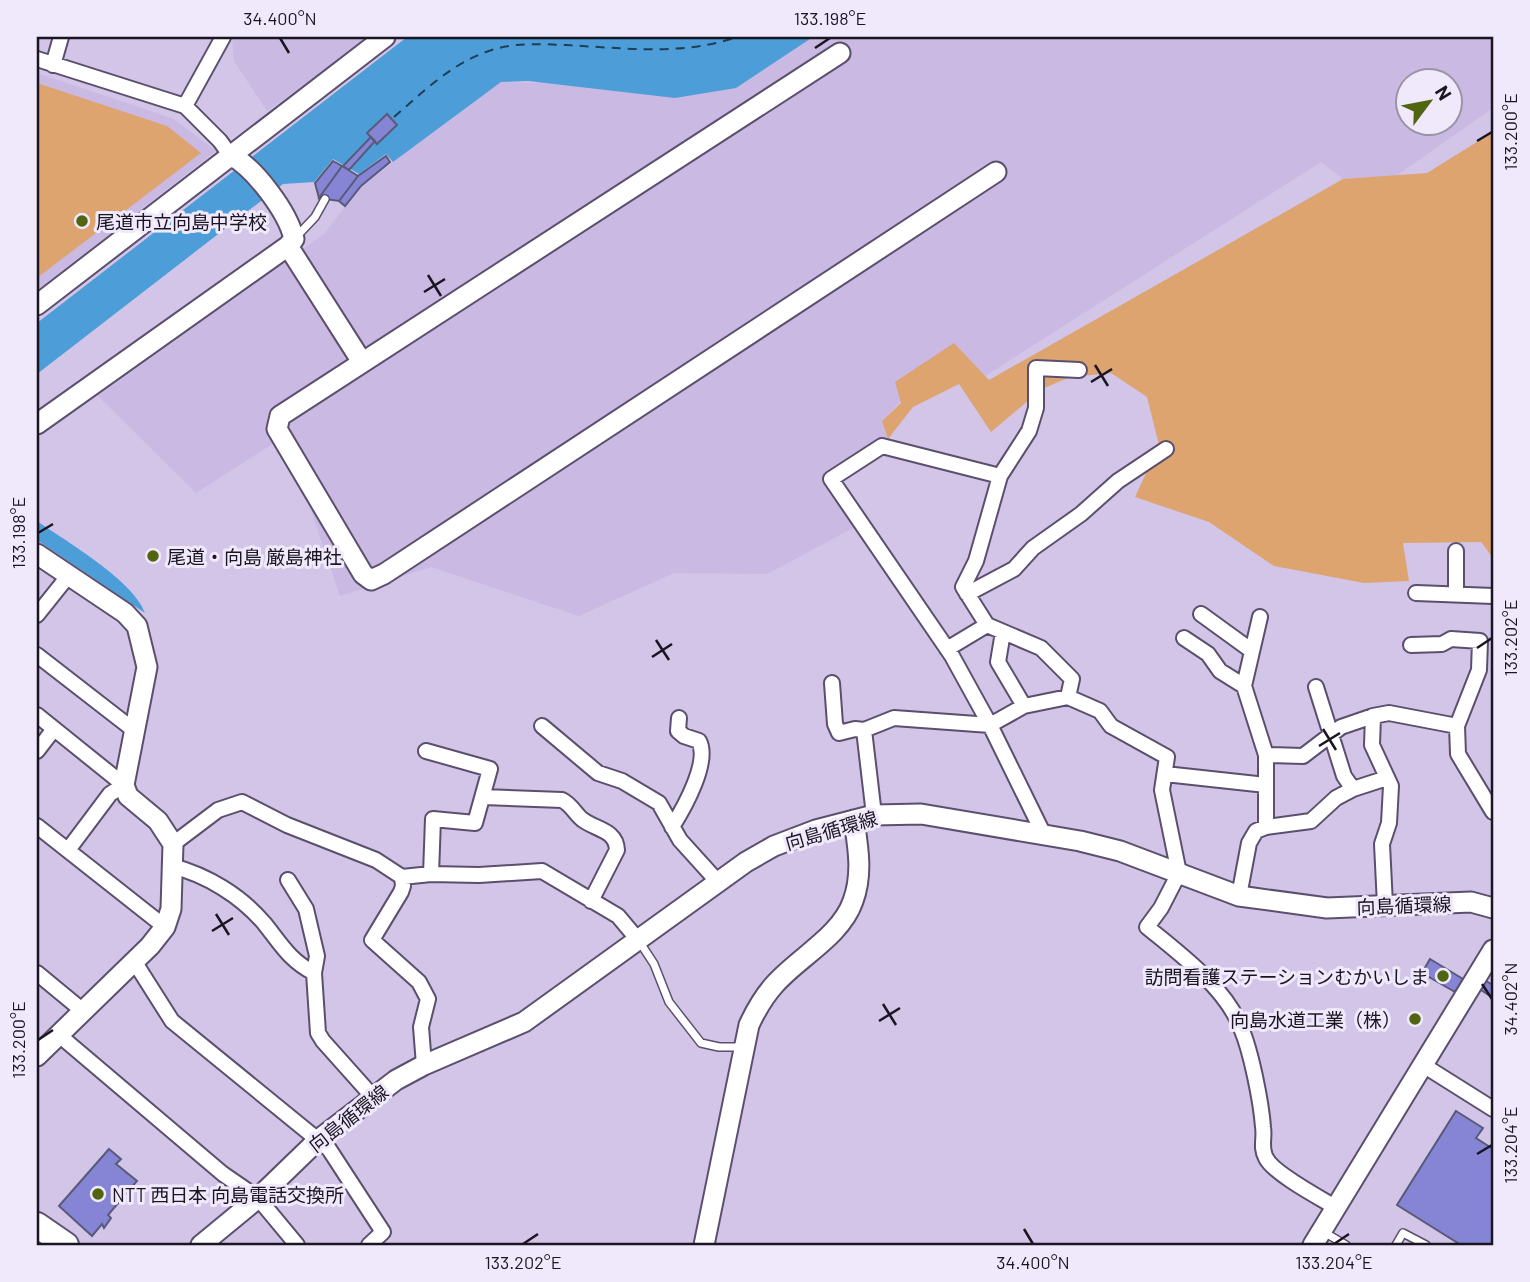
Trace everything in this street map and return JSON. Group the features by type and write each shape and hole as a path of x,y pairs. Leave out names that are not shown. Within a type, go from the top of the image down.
{"highway":[{"path":"37,1225 66,1245"}],"street":[{"path":"53,65 61,37"},
{"path":"185,106 223,37"},
{"path":"37,305 236,158 385,37"},
{"path":"840,53 280,415 278,429 363,574 371,580 407,559 996,172"},
{"path":"37,60 185,106 271,197 287,220 291,242 362,362"},
{"path":"37,424 291,242"},
{"path":"1068,697 1072,679 1041,648 987,625 963,587 976,561 1000,476 1029,431 1036,408 1036,368 1079,370"},
{"path":"1000,476 883,446 831,479 947,649 990,725 1045,835"},
{"path":"967,594 1014,569 1033,548 1081,514 1118,481 1166,449"},
{"path":"1456,551 1456,594"},
{"path":"37,554 125,614 136,626 147,667 124,785 110,794 68,850"},
{"path":"37,615 69,575"},
{"path":"1416,593 1493,596"},
{"path":"1201,614 1252,651"},
{"path":"1260,617 1244,686 1266,755 1266,827"},
{"path":"947,649 987,625"},
{"path":"1003,632 999,662 1024,706"},
{"path":"1184,638 1208,654 1220,671 1244,686"},
{"path":"1411,645 1443,644 1451,639 1480,641 1486,670 1457,726 1458,754 1493,812"},
{"path":"37,655 135,731"},
{"path":"832,684 835,724 839,733 864,730 894,718 990,725 1024,706 1068,697 1100,711 1111,726 1167,757 1162,790 1179,873 1161,908 1147,927 1178,952 1217,990 1230,1005 1242,1028 1264,1129 1262,1147 1266,1160 1335,1207"},
{"path":"1316,687 1344,776 1353,789"},
{"path":"1266,755 1303,756 1341,727 1389,713 1457,726"},
{"path":"37,715 124,785 128,796 158,821 173,844 171,909 165,927 134,961 37,1055"},
{"path":"1373,716 1372,745 1391,786 1389,823 1382,844 1385,905"},
{"path":"672,827 685,807 698,773 702,747 699,741 678,731 679,718"},
{"path":"542,726 598,773 622,781 659,803 680,840 718,882"},
{"path":"37,751 54,729"},
{"path":"864,730 874,815"},
{"path":"426,751 490,769 475,823 433,819 431,874"},
{"path":"1165,774 1266,785"},
{"path":"1239,896 1249,843 1256,831 1266,827 1311,821 1336,799 1353,789 1387,778"},
{"path":"483,797 562,800 570,804 582,820 608,832 616,842 617,850 591,901"},
{"path":"173,844 218,810 242,802 287,825 376,860 402,877 431,874 479,876 542,871 618,916 639,941"},
{"name":"向島循環線","path":"201,1245 258,1198 318,1140 405,1074 524,1022 746,862 774,846 796,836 854,820 874,815 921,814 1045,835 1120,851 1239,896 1327,908 1471,902 1493,908"},
{"path":"704,1245 749,1025 758,1005 776,982 835,929 852,904 858,883 860,859 854,820"},
{"path":"37,826 165,927"},
{"path":"172,866 196,872 234,896 262,920 296,964 314,973"},
{"path":"402,877 401,892 372,940 419,982 428,999 421,1027 424,1065"},
{"path":"288,880 306,909 317,957 314,973 318,1033 373,1097"},
{"path":"1317,1238 1492,955"},
{"path":"134,961 172,1021 328,1149 383,1232 369,1245"},
{"path":"37,973 83,1011"},
{"path":"59,1035 223,1174 258,1198 297,1245"},
{"path":"1423,1065 1493,1109"}],"lane":[{"path":"291,242 315,217 325,199"},
{"path":"639,941 654,964 669,1002 701,1043 743,1047"},
{"path":"1396,1245 1403,1233 1426,1245"},
{"path":"1317,1238 1346,1245"}],"shaded area":[{"path":"232,37 369,37 267,111 234,61"},
{"path":"813,37 1493,37 1493,108 1464,128 1464,66 1394,66 1394,136 1453,136 1396,176 1343,179 1321,162 985,376 954,344 882,421 888,439 828,478 857,526 767,574 674,573 579,616 431,567 340,596 306,495 274,443 196,493 98,396 324,234 358,190 501,82 736,88"},
{"name":"尾道市立向島中学校","path":"37,73 174,119 216,151 37,290"},
{"name":"尾道市立向島中学校","path":"37,83 167,126 201,153 37,278"},
{"path":"1493,132 1493,558 1481,542 1403,543 1409,581 1364,583 1274,566 1209,522 1135,497 1159,445 1147,397 1111,373 1070,377 1042,389 991,432 959,384 913,407 888,439 882,421 901,403 895,382 954,343 989,380 1343,179 1427,173"}],"water":[{"path":"407,37 813,37 736,88 675,98 528,81 501,82 393,162 386,154 359,174 333,159 314,182 283,184 37,374 37,323"},
{"path":"37,521 113,575 138,600 145,613 37,540"}],"building":[{"path":"387,114 397,125 377,144 367,133"},
{"path":"371,137 375,141 349,170 343,166"},
{"path":"386,156 390,162 361,186 345,206 339,201 358,176"},
{"path":"333,161 342,166 319,198 315,183"},
{"path":"342,166 358,176 339,201 319,198"},
{"name":"訪問看護ステーションむかいしま","path":"1430,959 1463,979 1455,992 1422,973"},
{"path":"1481,978 1493,985 1493,998 1475,986"},
{"path":"1456,1111 1483,1128 1476,1138 1493,1149 1493,1245 1461,1245 1397,1205"},
{"name":"NTT 西日本 向島電話交換所","path":"109,1149 121,1159 116,1164 137,1181 108,1215 111,1218 104,1228 102,1224 92,1236 59,1206"}],"ferry route":[{"path":"394,117 449,72 496,49 536,44 674,49 737,37"}],"place":[{"name":"尾道市立向島中学校","path":"82,221"},
{"name":"尾道・向島 厳島神社","path":"153,556"},
{"name":"訪問看護ステーションむかいしま","path":"1443,976"},
{"name":"向島水道工業（株）","path":"1415,1019"},
{"name":"NTT 西日本 向島電話交換所","path":"98,1194"}]}
